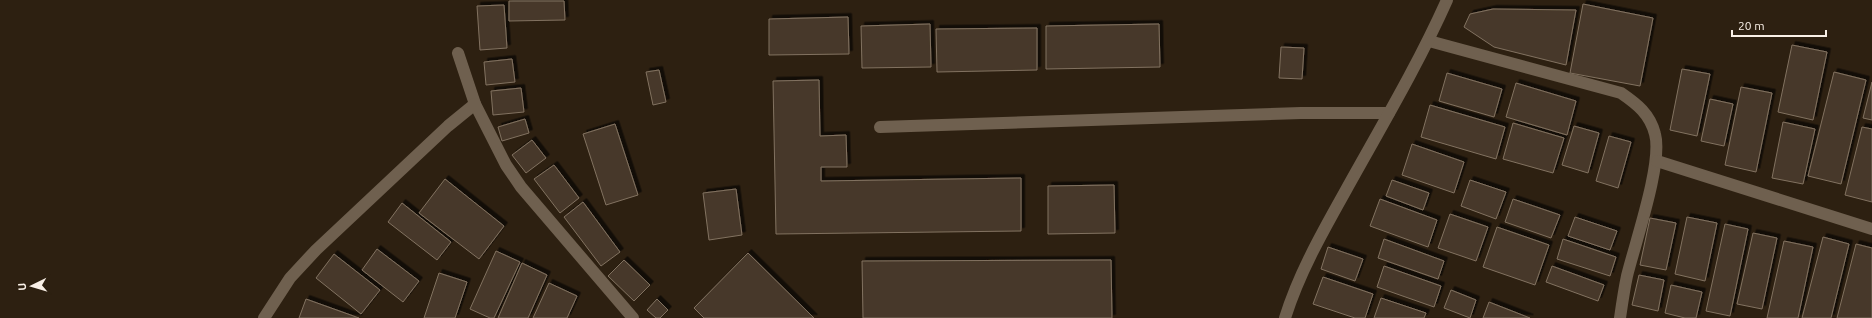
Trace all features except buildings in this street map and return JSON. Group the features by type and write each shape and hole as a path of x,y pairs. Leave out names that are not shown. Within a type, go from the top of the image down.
{"street":[{"path":"1285,318 1290,301 1318,241 1429,41 1447,0"},
{"path":"1429,41 1621,93 1641,106 1649,117 1656,135 1657,161 1626,278 1620,318"},
{"path":"458,53 472,106 506,165 521,187 633,318"},
{"path":"264,318 290,278 316,250 448,126 472,106"},
{"path":"880,127 1301,113 1389,113"},
{"path":"1657,161 1872,229"}]}
